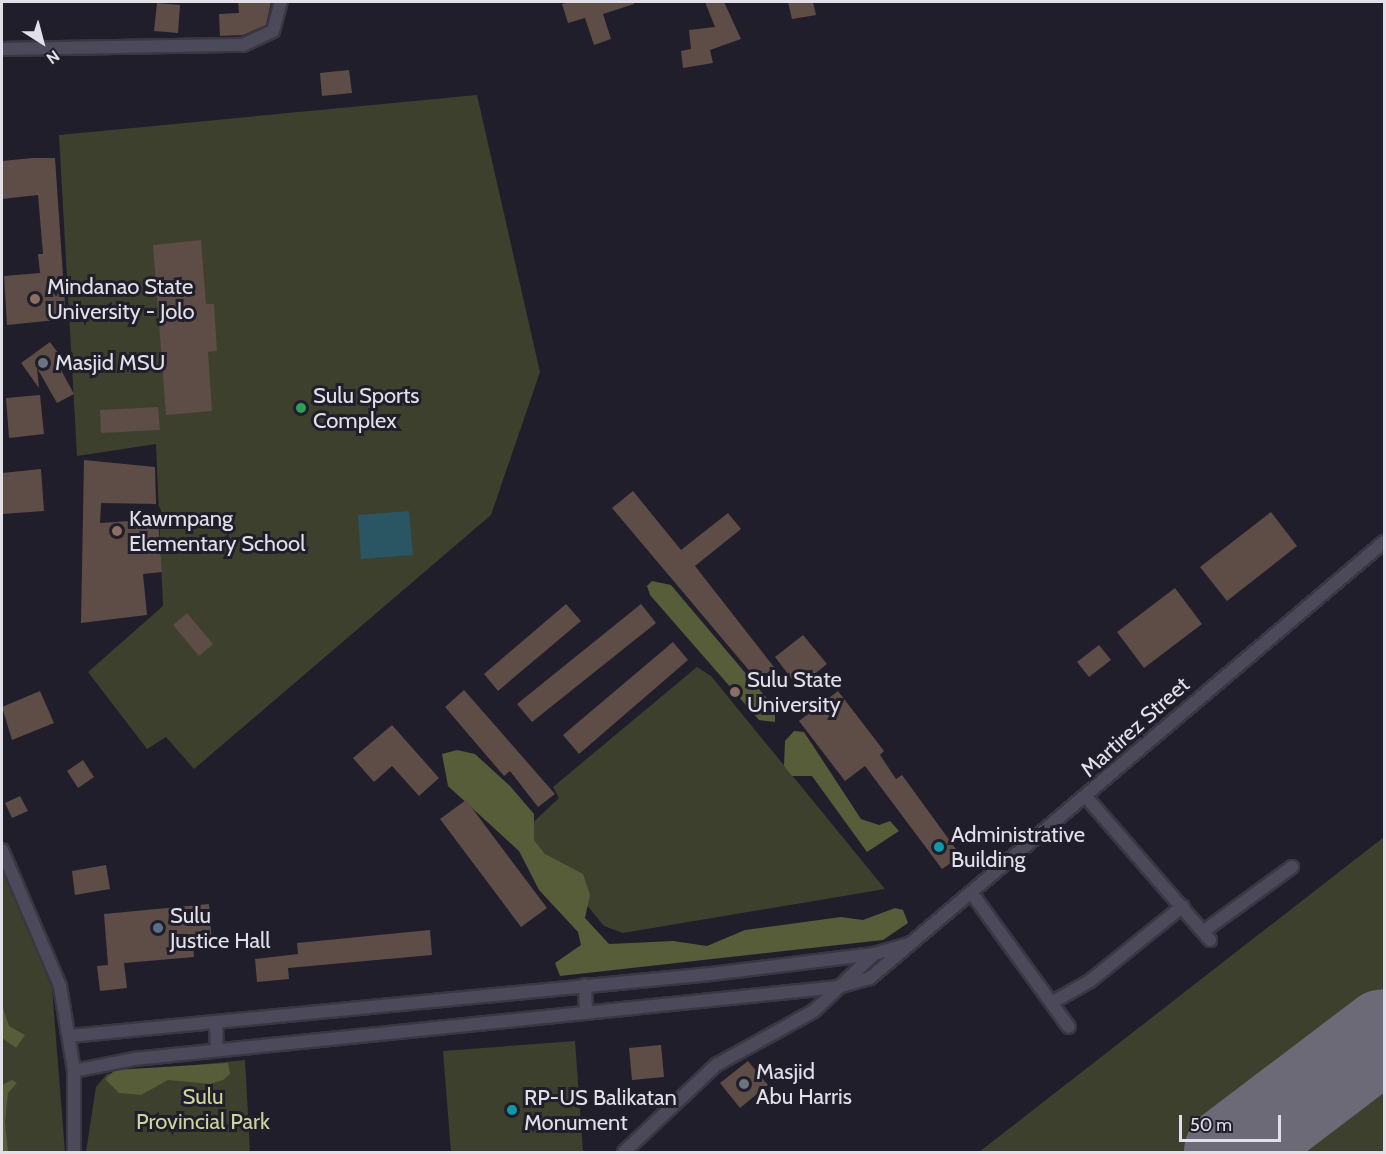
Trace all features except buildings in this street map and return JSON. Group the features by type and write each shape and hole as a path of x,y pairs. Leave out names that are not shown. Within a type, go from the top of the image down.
{"street":[{"path":"2,49 243,45 273,31 281,2"},
{"name":"Martirez Street","path":"838,987 884,969 1384,542"},
{"path":"1087,798 1124,846 1183,906 1207,936 1292,867"},
{"path":"3,847 54,966 70,1036 74,1071 74,1152"},
{"path":"973,895 1069,1027"},
{"path":"1053,1002 1098,976 1183,906"},
{"path":"70,1036 216,1026 874,954 914,943"},
{"path":"624,1152 716,1065 814,1011 874,954"},
{"path":"585,985 586,1011"},
{"path":"74,1071 217,1050 838,987"},
{"path":"216,1026 217,1050"}],"green space":[{"name":"Sulu Sports Complex","path":"477,95 540,372 491,515 194,769 166,737 147,749 88,672 163,606 156,444 77,456 59,135"},
{"path":"652,581 671,585 775,708 775,722 759,720 650,595 647,586"},
{"path":"697,667 711,676 885,889 623,933 604,926 525,830 559,798 553,787"},
{"path":"794,731 804,732 861,819 879,825 890,821 899,831 867,852 812,776 792,776 784,766 785,741"},
{"path":"457,750 475,754 510,786 534,814 534,840 545,854 583,874 590,895 585,918 609,944 673,941 707,946 745,930 841,917 863,920 895,908 903,910 908,923 883,940 560,976 555,963 581,945 578,932 539,890 519,851 448,786 442,754"},
{"path":"1384,837 1384,999 1183,1152 979,1152"},
{"path":"2,864 52,988 65,1152 2,1152"},
{"path":"2,1005 9,1026 25,1035 16,1048 2,1038"},
{"path":"575,1041 583,1152 451,1152 443,1051"},
{"name":"Sulu Provincial Park","path":"245,1060 250,1152 86,1152 96,1087 107,1074"},
{"path":"228,1063 230,1074 223,1080 210,1084 168,1080 141,1095 119,1093 105,1079 115,1070"},
{"path":"1384,1076 1384,1152 1284,1152"},
{"path":"12,1080 17,1083 8,1093 5,1122 8,1152 2,1152 2,1085"}],"water":[{"path":"409,511 413,555 361,559 358,515"}],"runway":[{"path":"1230,1152 1384,1035"}],"place":[{"name":"Mindanao State University - Jolo","path":"35,299"},
{"name":"Masjid MSU","path":"43,363"},
{"name":"Sulu Sports Complex","path":"301,408"},
{"name":"Kawmpang Elementary School","path":"117,531"},
{"name":"Sulu State University","path":"735,692"},
{"name":"Administrative Building","path":"939,847"},
{"name":"Sulu Justice Hall","path":"158,928"},
{"name":"Masjid Abu Harris","path":"744,1084"},
{"name":"RP-US Balikatan Monument","path":"512,1110"}]}
